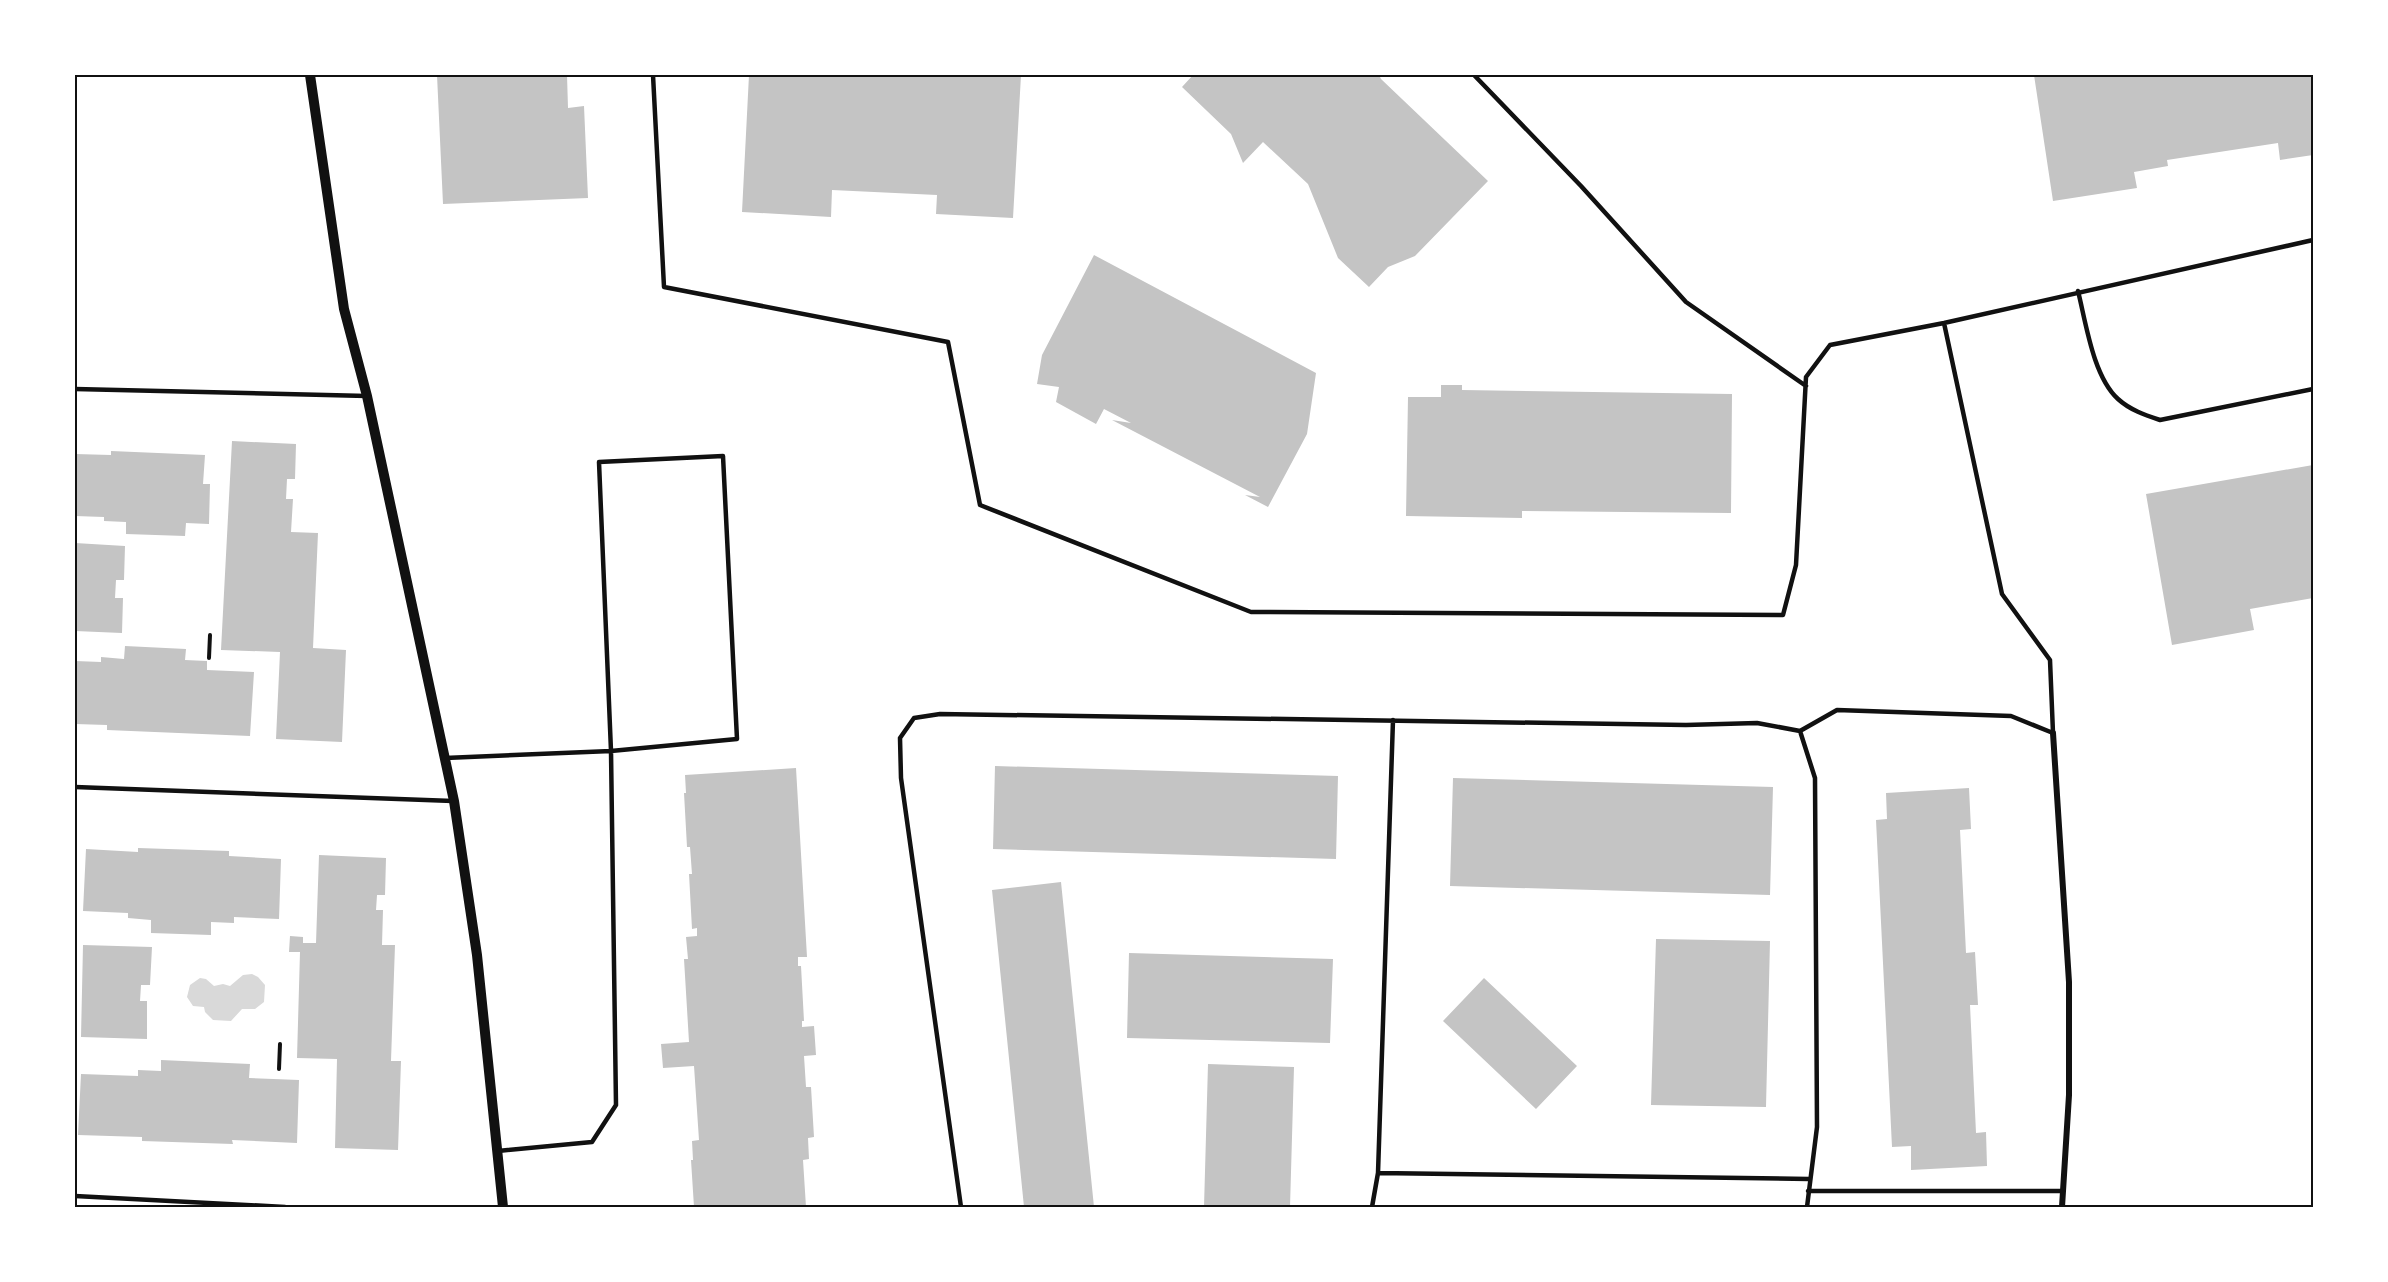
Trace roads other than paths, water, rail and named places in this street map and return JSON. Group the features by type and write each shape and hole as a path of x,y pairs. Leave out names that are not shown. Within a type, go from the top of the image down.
{"street":[{"path":"310,75 344,309 367,396 454,801 477,955 503,1207"},
{"path":"2053,733 2069,982 2069,1095 2062,1207"}],"lane":[{"path":"653,75 664,287 948,342 980,505 1251,612 1783,615 1796,565 1806,377 1830,345 1944,323 2078,291 2313,240"},
{"path":"1474,75 1581,186 1686,302 1806,386"},
{"path":"2078,291 2091,346 2103,377 2118,399 2138,412 2160,420 2313,389"},
{"path":"961,1207 901,778 900,738 914,718 940,714 1686,725 1757,723 1800,731 1837,710 2012,716 2053,733 2050,660 2002,594 1944,323"},
{"path":"75,389 367,396"},
{"path":"445,758 612,751 737,739 723,456 599,462 612,751 616,1105 592,1142 497,1152"},
{"path":"1372,1207 1378,1173 1393,720"},
{"path":"1800,731 1815,778 1817,1127 1807,1207"},
{"path":"75,788 454,801"},
{"path":"1378,1173 1809,1179"},
{"path":"1808,1191 2063,1191"},
{"path":"75,1196 285,1207"}]}
